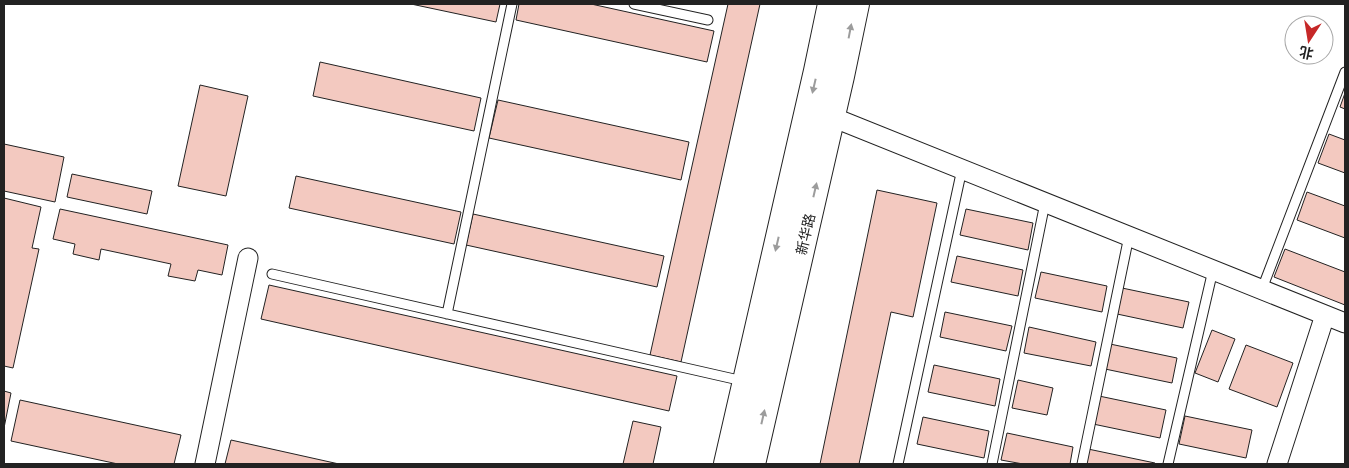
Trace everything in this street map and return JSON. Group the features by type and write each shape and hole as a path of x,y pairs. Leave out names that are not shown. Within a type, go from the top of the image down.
{"main road":[{"name":"新华路","path":"727,464 831,4"},
{"name":"新华路","path":"752,464 832,117 856,4"}],"street":[{"path":"832,117 1345,323"},
{"path":"205,464 248,258"},
{"path":"1277,464 1325,315"}],"lane":[{"path":"447,314 512,4"},
{"path":"634,4 708,20"},
{"path":"1262,289 1345,72"},
{"path":"898,464 962,169"},
{"path":"992,464 1045,202"},
{"path":"1082,464 1129,236"},
{"path":"1168,464 1213,270"},
{"path":"272,274 746,382"}],"building":[{"path":"411,4 500,4 496,22"},
{"path":"519,4 591,4 714,31 707,62 516,20"},
{"path":"728,4 760,4 681,362 650,355"},
{"path":"320,62 481,98 474,131 313,96"},
{"path":"200,85 248,96 226,196 178,186"},
{"path":"1345,93 1345,109 1340,107"},
{"path":"498,100 689,142 681,180 489,138"},
{"path":"1329,134 1345,140 1345,173 1318,163"},
{"path":"4,144 64,157 55,202 4,191"},
{"path":"72,174 152,191 147,214 67,197"},
{"path":"296,176 461,212 454,244 289,208"},
{"path":"877,190 937,203 913,317 891,312 859,464 820,464"},
{"path":"1307,192 1345,206 1345,238 1297,220"},
{"path":"4,198 41,207 32,248 39,249 13,368 4,366"},
{"path":"60,209 228,245 222,275 198,270 195,281 168,276 171,264 101,249 99,260 73,254 75,244 53,239"},
{"path":"966,209 1033,223 1028,250 960,235"},
{"path":"473,214 664,256 657,287 466,245"},
{"path":"1285,249 1345,272 1345,305 1274,277"},
{"path":"957,256 1023,270 1018,296 951,282"},
{"path":"1041,272 1107,286 1102,312 1035,298"},
{"path":"269,285 677,376 669,411 261,319"},
{"path":"1122,288 1189,302 1183,328 1117,314"},
{"path":"945,312 1012,326 1006,351 940,337"},
{"path":"1029,327 1096,342 1091,366 1024,353"},
{"path":"1212,330 1235,339 1218,382 1195,373"},
{"path":"1110,344 1177,358 1172,383 1105,369"},
{"path":"1246,345 1293,363 1277,407 1229,389"},
{"path":"934,365 1000,379 995,406 928,392"},
{"path":"1018,380 1053,388 1047,415 1012,408"},
{"path":"4,391 11,393 4,428"},
{"path":"1099,396 1166,410 1160,438 1093,424"},
{"path":"20,400 181,435 174,464 118,464 11,441"},
{"path":"1185,416 1252,430 1246,458 1179,444"},
{"path":"923,417 989,431 984,458 917,444"},
{"path":"633,421 661,427 653,464 623,464"},
{"path":"1007,433 1073,447 1070,464 1023,464 1001,460"},
{"path":"231,440 339,464 225,464"},
{"path":"1088,449 1155,463 1085,464"}]}
